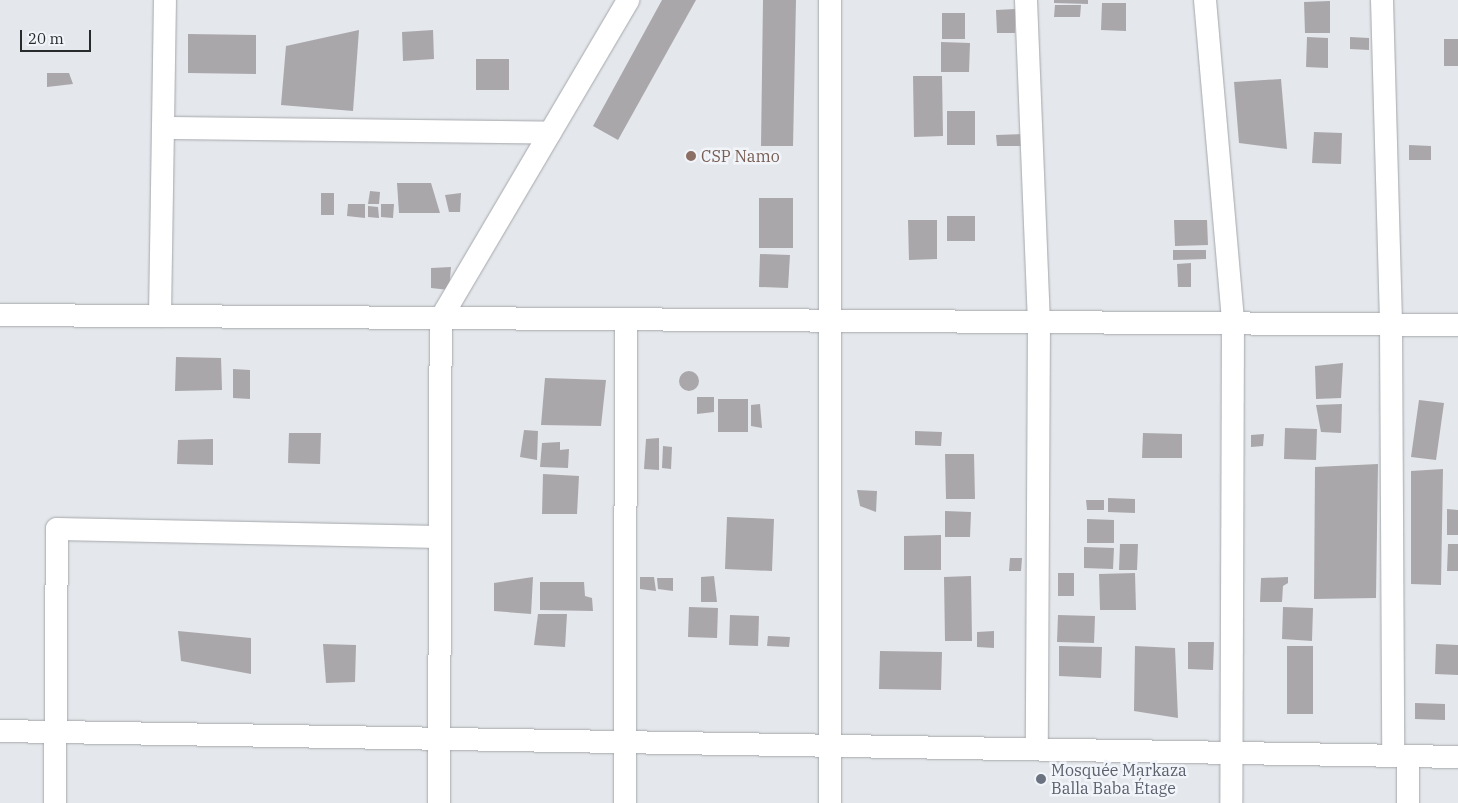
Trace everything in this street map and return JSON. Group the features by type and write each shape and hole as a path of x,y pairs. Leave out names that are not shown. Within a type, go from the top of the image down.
{"street":[{"path":"160,316 165,0"},
{"path":"439,803 441,318 628,0"},
{"path":"830,0 830,803"},
{"path":"1026,0 1040,322 1037,748"},
{"path":"1205,0 1233,323 1231,803"},
{"path":"1382,0 1400,756 1408,803"},
{"path":"163,128 550,133"},
{"path":"0,315 1458,325"},
{"path":"625,803 626,319"},
{"path":"55,803 57,529 440,537"},
{"path":"0,731 1458,757"}],"building":[{"path":"662,0 696,0 618,140 593,126"},
{"path":"763,0 796,0 793,146 761,146"},
{"path":"1054,0 1088,0 1088,4 1054,3"},
{"path":"1330,1 1330,33 1305,33 1304,2"},
{"path":"1102,3 1126,3 1126,31 1101,30"},
{"path":"1055,5 1081,5 1080,17 1054,17"},
{"path":"1015,9 1015,33 997,33 996,10"},
{"path":"942,13 965,13 965,39 942,39"},
{"path":"359,30 353,111 281,105 286,46"},
{"path":"433,30 434,59 403,61 402,32"},
{"path":"188,34 256,35 256,74 188,73"},
{"path":"1307,37 1328,38 1328,68 1306,67"},
{"path":"1350,37 1369,38 1369,50 1350,49"},
{"path":"1444,39 1458,39 1458,66 1444,66"},
{"path":"941,42 970,43 969,72 941,72"},
{"path":"476,59 509,59 509,90 476,90"},
{"path":"47,73 69,73 73,84 47,87"},
{"path":"913,76 942,76 943,136 914,137"},
{"path":"1281,79 1287,149 1239,143 1234,82"},
{"path":"947,111 975,111 975,145 947,145"},
{"path":"1314,132 1342,133 1341,164 1312,163"},
{"path":"1025,134 1025,146 997,146 996,135"},
{"path":"1409,145 1431,146 1431,160 1409,160"},
{"path":"397,183 431,183 440,213 399,213"},
{"path":"370,191 380,192 379,204 368,204"},
{"path":"321,193 334,193 334,215 321,215"},
{"path":"461,193 460,212 449,212 445,195"},
{"path":"759,198 793,198 793,248 759,248"},
{"path":"348,204 365,204 365,218 347,216"},
{"path":"381,204 394,204 393,218 381,217"},
{"path":"368,206 378,207 379,218 368,217"},
{"path":"947,216 975,216 975,241 947,241"},
{"path":"908,220 937,220 937,259 909,260"},
{"path":"1174,220 1207,220 1208,245 1175,246"},
{"path":"1173,250 1206,250 1206,259 1173,260"},
{"path":"760,254 790,255 788,288 759,287"},
{"path":"1191,263 1191,287 1178,287 1177,264"},
{"path":"451,267 449,290 431,288 431,268"},
{"path":"176,357 221,358 222,390 175,391"},
{"path":"1343,363 1341,398 1316,399 1315,366"},
{"path":"233,369 250,370 250,399 233,398"},
{"path":"689,371 696,374 699,381 696,388 689,391 682,388 679,381 682,374"},
{"path":"545,378 606,380 601,426 541,425"},
{"path":"697,397 714,397 714,412 697,414"},
{"path":"718,399 748,399 748,432 718,432"},
{"path":"1419,400 1444,403 1436,460 1411,457"},
{"path":"760,404 762,428 751,426 751,405"},
{"path":"1342,404 1341,433 1321,432 1316,405"},
{"path":"1285,428 1317,429 1316,460 1284,459"},
{"path":"524,430 538,431 537,460 520,457"},
{"path":"915,431 942,432 941,446 915,445"},
{"path":"289,433 321,433 320,464 288,463"},
{"path":"1143,433 1182,434 1182,458 1142,458"},
{"path":"1264,434 1263,446 1251,447 1251,435"},
{"path":"659,438 659,470 644,469 646,439"},
{"path":"213,439 213,465 177,464 178,440"},
{"path":"560,442 560,450 569,449 568,468 540,467 542,443"},
{"path":"663,446 672,447 671,469 662,468"},
{"path":"945,454 974,454 975,499 946,499"},
{"path":"1378,464 1376,598 1314,599 1315,467"},
{"path":"1443,469 1441,585 1411,584 1411,471"},
{"path":"543,474 579,476 577,514 542,514"},
{"path":"857,490 877,491 876,512 860,506"},
{"path":"1108,498 1135,499 1135,513 1108,512"},
{"path":"1086,500 1104,500 1104,510 1087,510"},
{"path":"1447,509 1458,510 1458,535 1447,535"},
{"path":"945,511 971,512 970,537 945,537"},
{"path":"727,517 774,519 772,571 725,569"},
{"path":"1087,519 1114,520 1114,543 1087,543"},
{"path":"941,535 941,570 904,570 904,536"},
{"path":"1120,544 1138,544 1137,570 1119,570"},
{"path":"1448,544 1458,544 1458,571 1447,571"},
{"path":"1084,547 1114,548 1113,569 1084,568"},
{"path":"1010,558 1022,558 1021,571 1009,571"},
{"path":"1058,573 1074,573 1074,596 1058,596"},
{"path":"1135,573 1136,610 1100,610 1099,574"},
{"path":"714,576 717,602 701,602 701,577"},
{"path":"971,576 972,641 945,641 944,577"},
{"path":"533,577 531,614 494,611 494,583"},
{"path":"640,577 654,577 656,591 640,589"},
{"path":"1288,577 1288,583 1283,586 1282,602 1260,602 1261,578"},
{"path":"657,578 673,578 673,591 658,589"},
{"path":"540,582 584,582 585,596 592,598 593,611 540,610"},
{"path":"689,607 718,608 717,638 688,637"},
{"path":"1283,607 1313,608 1312,641 1282,639"},
{"path":"538,614 567,614 565,647 534,645"},
{"path":"730,615 759,616 758,646 729,645"},
{"path":"1058,615 1095,616 1094,643 1057,642"},
{"path":"178,631 251,638 251,674 181,661"},
{"path":"994,631 994,648 977,647 977,632"},
{"path":"768,636 790,637 789,647 767,646"},
{"path":"1188,642 1214,642 1213,670 1188,669"},
{"path":"323,644 356,645 355,682 326,683"},
{"path":"1436,644 1458,645 1458,675 1435,674"},
{"path":"1059,646 1102,647 1101,678 1059,676"},
{"path":"1135,646 1175,648 1178,718 1134,711"},
{"path":"1287,646 1313,646 1313,714 1287,714"},
{"path":"880,651 942,652 941,690 879,689"},
{"path":"1415,703 1445,704 1445,720 1415,719"}],"place":[{"name":"CSP Namo","path":"691,156"},
{"name":"Mosquée Markaza Balla Baba Étage","path":"1041,779"}]}
